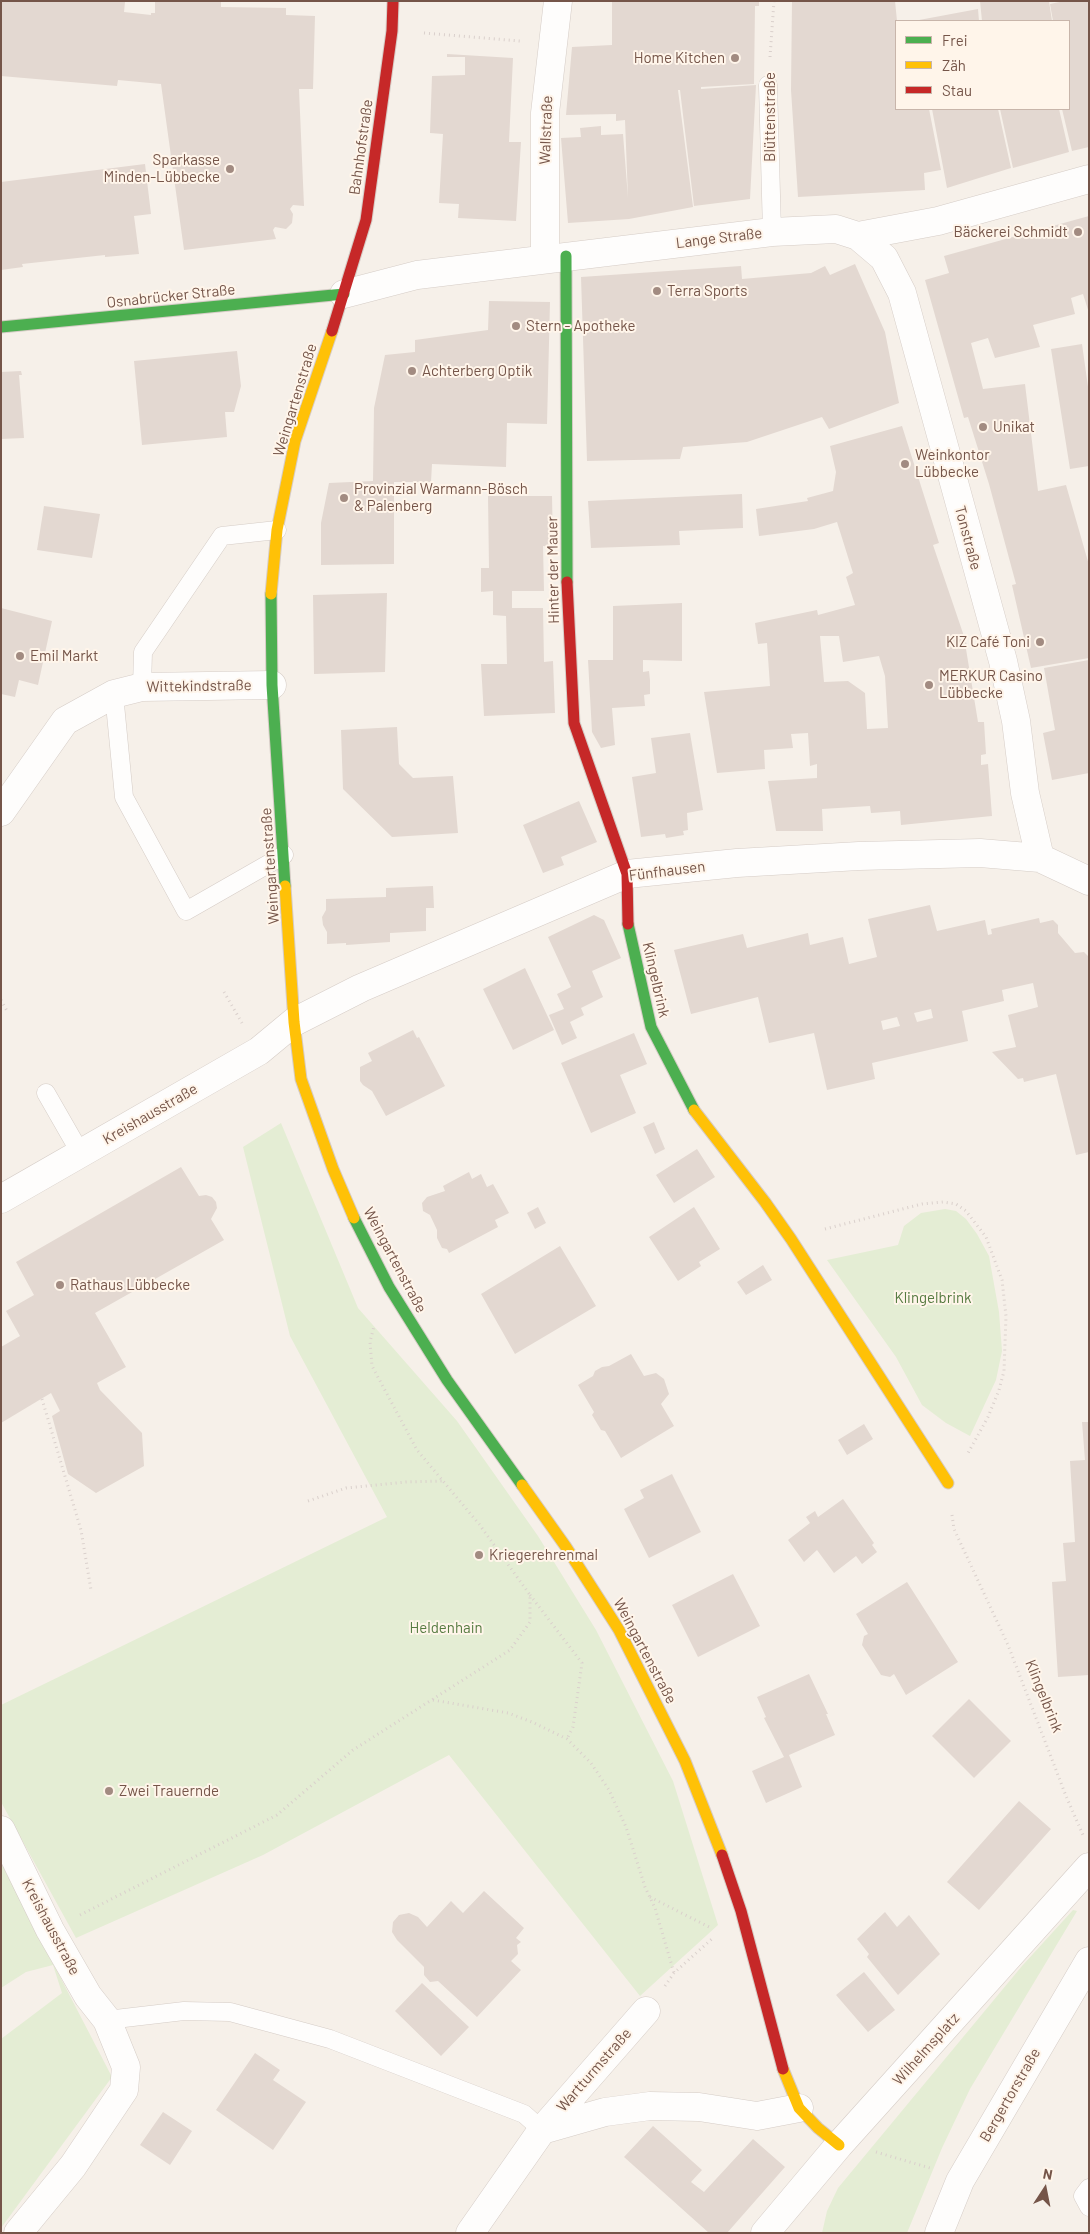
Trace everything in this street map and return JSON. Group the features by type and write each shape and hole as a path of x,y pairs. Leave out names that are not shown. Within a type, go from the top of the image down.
{"street":[{"name":"Bahnhofstraße","path":"344,294 366,220 392,31 393,1"},
{"name":"Wallstraße","path":"556,257 545,113 558,1"},
{"name":"Lange Straße","path":"344,294 417,275 772,232 836,229 858,236 938,221 1089,179"},
{"name":"Tonstraße","path":"858,236 884,258 902,293 1003,661 1016,721 1025,793 1040,858"},
{"name":"Hinter der Mauer","path":"556,257 566,569 574,723 627,874"},
{"name":"Osnabrücker Straße","path":"1,327 344,294"},
{"name":"Weingartenstraße","path":"344,294 295,441 276,530 271,592 272,685 294,1022 301,1078 333,1169 363,1239 389,1287 447,1380 566,1547 619,1630 685,1761 711,1824 741,1911 784,2072 799,2108 818,2128 839,2145"},
{"name":"Wittekindstraße","path":"1,812 65,722 114,694 142,687 272,685"},
{"name":"Fünfhausen","path":"294,1022 361,988 627,874 737,863 859,856 980,853 1040,858"},
{"path":"1040,858 1089,881"},
{"name":"Klingelbrink","path":"627,874 627,920 651,1027 696,1117 765,1202 791,1239 948,1483"},
{"name":"Kreishausstraße","path":"1,1199 259,1051 294,1022"},
{"name":"Kreishausstraße","path":"1,1830 50,1930 88,1996 107,2020 126,2067 124,2090 72,2166 18,2233"},
{"name":"Wilhelmsplatz","path":"766,2232 839,2145 1089,1867"},
{"name":"Bergertorstraße","path":"939,2233 960,2181 1089,1961"},
{"name":"Wartturmstraße","path":"470,2233 542,2130 646,2011"},
{"name":"Wartturmstraße","path":"542,2130 605,2112 650,2106 699,2107 757,2116 799,2108"}],"lane":[{"name":"Blüttenstraße","path":"768,85 772,232"},
{"path":"142,687 143,652 222,536 276,530"},
{"path":"114,694 124,797 186,911 284,855"},
{"path":"46,1093 80,1154"},
{"path":"107,2020 184,2011 230,2012 330,2039 524,2114 542,2130"},
{"path":"1089,2188 1083,2196 1089,2207"}],"path":[{"name":"Blüttenstraße","path":"768,85 774,1"},
{"path":"392,31 553,43"},
{"path":"224,992 243,1024"},
{"path":"1,1000 7,1011"},
{"path":"791,1239 922,1204 943,1202 956,1204 966,1211 986,1237 1002,1280 1006,1316 1004,1371 999,1390 980,1434 948,1483"},
{"path":"374,1327 370,1342 372,1366 417,1450 479,1524 530,1595 582,1662 573,1727 567,1739"},
{"path":"42,1399 81,1530 91,1590"},
{"path":"308,1500 346,1488 406,1482 443,1481"},
{"name":"Klingelbrink","path":"948,1483 954,1529 1008,1645 1066,1796 1085,1838"},
{"path":"50,1930 277,1815 353,1750 510,1650 530,1622 530,1595"},
{"path":"433,1700 508,1713 567,1739 591,1763 609,1790 626,1827 655,1908 674,1973"},
{"path":"650,1896 699,1923 720,1932"},
{"path":"646,2011 674,1973 741,1911"},
{"path":"905,2160 934,2169"}],"green space":[{"name":"Heldenhain","path":"281,1123 358,1308 457,1421 538,1536 596,1630 673,1781 718,1925 640,1996 449,1755 263,1855 76,1938 1,1802 1,1705 387,1517 290,1336 243,1147"},
{"name":"Klingelbrink","path":"945,1209 956,1211 966,1219 989,1256 999,1312 1002,1351 996,1380 970,1436 946,1423 922,1405 896,1357 827,1260 898,1245 904,1226 921,1213"},
{"path":"1,1863 112,2077 1,2228 1,2039 62,1993 53,1965 26,1972 1,1988"},
{"path":"1073,1910 1077,1911 970,2089 942,2148 907,2233 822,2233 827,2211 838,2188 1022,1966"}],"building":[{"path":"1,1 125,2 124,12 151,15 151,13 155,13 155,1 221,1 221,7 286,8 286,15 315,16 313,89 299,89 304,206 293,205 290,209 293,214 292,223 286,229 275,227 273,230 276,239 184,250 161,84 118,80 117,86 1,76"},
{"path":"612,1 759,1 759,6 755,6 754,84 701,87 701,89 756,85 750,199 694,206 680,90 678,90 693,207 629,219 568,223 561,138 581,137 580,128 601,126 601,135 623,134 628,198 625,120 616,121 616,114 566,115 572,47 612,45"},
{"path":"792,1 895,1 897,20 895,20 895,110 929,110 941,170 924,173 925,190 798,197 791,90"},
{"path":"980,1 1049,1 1052,20 982,20"},
{"path":"1064,1 1089,1 1089,147 1072,151 1062,110 1070,110 1070,20 1053,20 1050,4"},
{"path":"978,9 979,20 919,20"},
{"path":"447,54 513,58 509,142 521,142 516,221 458,218 459,204 439,203 443,134 430,133 432,76 465,75 465,57 447,57"},
{"path":"932,110 998,110 1011,168 947,188"},
{"path":"1000,110 1059,110 1069,152 1013,168"},
{"path":"145,164 151,214 134,216 139,254 105,257 105,255 22,264 23,267 1,270 1,182"},
{"path":"1089,216 1089,313 1083,294 1071,298 1075,314 1033,325 1040,347 995,358 988,338 971,343 983,389 1025,384 1038,491 1066,485 1089,565 1089,658 1031,668 1012,585 1016,584 989,484 968,417 964,418 925,280 949,273 944,256"},
{"path":"855,264 885,332 899,403 829,429 822,417 747,442 683,447 680,459 587,461 581,277 741,266 742,279 811,273 825,266 830,275"},
{"path":"489,301 550,302 547,424 507,423 506,467 432,464 431,482 394,482 394,564 321,565 321,523 329,483 373,481 374,408 385,355 415,352 415,340 488,330"},
{"path":"1082,344 1089,394 1089,466 1070,469 1051,349"},
{"path":"237,351 241,386 234,412 225,412 227,437 142,445 134,361"},
{"path":"21,371 22,375 19,375 24,438 1,439 1,372"},
{"path":"902,426 939,543 933,545 968,648 966,649 978,722 984,722 986,754 981,755 981,765 988,764 992,816 901,825 900,811 871,813 870,806 822,809 823,831 776,831 768,781 817,778 817,764 810,766 808,733 791,734 793,748 764,750 765,769 717,773 704,692 770,686 767,643 758,644 755,623 817,610 818,615 855,605 846,577 853,573 837,522 814,529 759,536 756,509 808,501 807,498 833,491 836,472 830,446","holes":["820,636 839,636 843,662 879,656 885,676 888,728 867,729 865,693 848,681 824,682"]},
{"path":"742,494 743,528 679,531 680,545 591,548 588,501"},
{"path":"488,496 552,496 553,547 543,546 544,591 512,591 512,608 543,608 544,662 553,661 555,713 484,716 481,664 507,664 506,616 493,615 493,591 481,592 481,568 489,568"},
{"path":"44,506 100,514 92,558 37,550"},
{"path":"387,593 385,672 314,674 313,595"},
{"path":"682,603 682,661 643,660 643,672 649,671 650,680 650,694 644,695 645,706 612,708 615,745 601,748 592,732 588,660 613,660 613,606"},
{"path":"1,608 52,621 38,685 19,680 15,697 1,694"},
{"path":"1089,660 1089,773 1052,780 1043,733 1055,730 1044,668"},
{"path":"397,727 399,764 413,778 453,776 458,833 392,837 343,789 341,730"},
{"path":"690,733 703,810 687,813 688,830 683,831 684,835 666,838 665,834 641,837 632,777 656,773 651,738"},
{"path":"579,801 597,842 561,857 564,865 543,873 523,825"},
{"path":"433,886 434,908 426,908 426,931 390,933 390,942 346,945 346,943 327,944 327,932 323,925 322,917 326,910 326,899 386,897 386,888"},
{"path":"930,905 937,931 985,920 988,935 992,934 991,929 1039,918 1040,923 1053,920 1058,925 1058,933 1075,953 1084,952 1089,957 1089,1152 1076,1155 1056,1074 1024,1082 1023,1078 1018,1079 992,1052 1016,1047 1008,1015 1038,1007 1033,983 1002,990 1004,1001 962,1011 968,1041 872,1063 875,1079 827,1090 814,1033 769,1043 758,997 691,1014 674,950 743,934 747,948 808,933 810,945 843,937 849,964 877,957 868,919","holes":["931,1009 933,1018 917,1022 914,1013","897,1017 900,1026 883,1030 881,1021"]},
{"path":"594,915 604,920 621,958 592,971 603,997 581,1008 584,1015 570,1022 577,1038 562,1045 549,1015 564,1009 557,994 571,987 548,937"},
{"path":"525,968 554,1030 513,1050 483,989"},
{"path":"413,1030 417,1038 419,1037 445,1086 386,1116 372,1091 360,1081 360,1067 372,1061 368,1053"},
{"path":"634,1033 647,1064 620,1075 636,1113 591,1133 561,1063"},
{"path":"654,1122 665,1149 655,1154 643,1127"},
{"path":"697,1149 715,1177 674,1203 656,1175"},
{"path":"181,1167 199,1196 206,1195 212,1197 216,1202 217,1208 211,1219 224,1240 95,1313 126,1367 97,1383 100,1390 142,1433 144,1466 96,1493 68,1474 52,1416 60,1411 51,1393 1,1423 1,1347 20,1336 6,1311 34,1295 16,1262"},
{"path":"469,1172 472,1179 481,1174 487,1187 493,1184 509,1213 495,1220 498,1227 449,1253 447,1249 442,1248 437,1238 437,1230 430,1215 423,1211 422,1203 427,1197 445,1191 443,1186"},
{"path":"538,1207 546,1223 535,1229 527,1213"},
{"path":"694,1207 720,1249 699,1262 701,1266 678,1281 649,1237"},
{"path":"560,1246 596,1306 515,1354 481,1294"},
{"path":"763,1265 772,1280 746,1295 737,1282"},
{"path":"631,1354 644,1376 656,1373 664,1379 669,1394 661,1404 674,1426 621,1458 605,1431 601,1430 592,1415 594,1412 578,1385 593,1376 595,1371"},
{"path":"1082,1422 1089,1422 1089,1675 1058,1677 1052,1582 1066,1581 1063,1543 1075,1542 1070,1461 1085,1460"},
{"path":"864,1424 873,1439 847,1455 838,1440"},
{"path":"672,1474 701,1532 649,1558 624,1509 644,1498 640,1490"},
{"path":"843,1499 874,1543 872,1545 877,1552 862,1564 856,1556 834,1573 817,1550 804,1562 788,1540 810,1523 806,1517 815,1511 818,1517"},
{"path":"733,1574 760,1626 698,1657 672,1605"},
{"path":"907,1582 958,1662 906,1695 894,1674 890,1677 881,1675 862,1645 864,1636 868,1634 856,1614"},
{"path":"809,1674 828,1714 826,1714 835,1735 789,1755 802,1787 766,1803 752,1771 784,1757 764,1718 766,1717 757,1697"},
{"path":"969,1699 1011,1741 974,1778 932,1736"},
{"path":"1019,1801 1051,1829 979,1910 947,1882"},
{"path":"484,1891 524,1928 516,1938 521,1942 517,1945 518,1954 511,1961 521,1970 477,2017 438,1981 430,1982 424,1975 424,1967 397,1940 392,1932 393,1922 399,1915 409,1913 418,1917 427,1927 451,1901 463,1913"},
{"path":"885,1912 897,1927 909,1915 940,1954 898,1995 867,1957 869,1954 857,1939"},
{"path":"864,1972 895,2010 868,2032 836,1995"},
{"path":"422,1983 469,2027 441,2056 395,2011"},
{"path":"255,2053 280,2070 273,2080 306,2102 273,2150 216,2110"},
{"path":"163,2112 192,2131 170,2165 140,2145"},
{"path":"653,2126 702,2170 691,2182 704,2192 753,2139 785,2167 727,2233 709,2233 624,2157"}],"traffic: fast":[{"path":"566,256 567,582"},
{"path":"1,327 344,294"},
{"path":"271,594 272,685 285,886"},
{"path":"628,924 651,1027 694,1110"},
{"path":"354,1218 389,1287 447,1380 522,1485"}],"traffic: slow":[{"path":"271,594 277,530 295,441 332,331"},
{"path":"285,886 294,1022 301,1079 333,1169 354,1218"},
{"path":"694,1110 791,1239 948,1483"},
{"path":"522,1485 566,1547 619,1630 685,1761 722,1855"},
{"path":"783,2069 799,2108 818,2128 839,2145"}],"traffic: jam":[{"path":"332,331 366,220 392,31 393,1"},
{"path":"567,582 574,723 627,874 628,924"},
{"path":"722,1855 741,1911 783,2069"}],"place":[{"name":"Home Kitchen","path":"735,58"},
{"name":"Sparkasse Minden-Lübbecke","path":"230,169"},
{"name":"Bäckerei Schmidt","path":"1078,232"},
{"name":"Terra Sports","path":"657,291"},
{"name":"Stern - Apotheke","path":"516,326"},
{"name":"Achterberg Optik","path":"412,371"},
{"name":"Unikat","path":"983,427"},
{"name":"Weinkontor Lübbecke","path":"905,464"},
{"name":"Provinzial Warmann-Bösch & Palenberg","path":"344,498"},
{"name":"KIZ Café Toni","path":"1040,642"},
{"name":"Emil Markt","path":"20,656"},
{"name":"MERKUR Casino Lübbecke","path":"929,685"},
{"name":"Rathaus Lübbecke","path":"60,1285"},
{"name":"Kriegerehrenmal","path":"479,1555"},
{"name":"Zwei Trauernde","path":"109,1791"}]}
